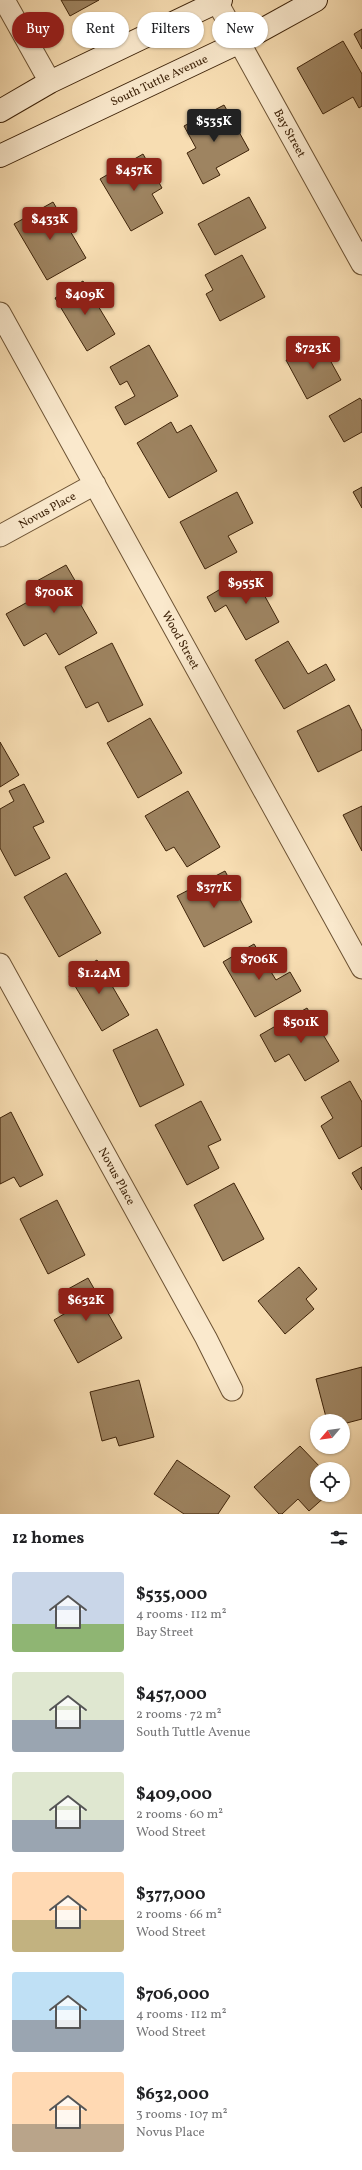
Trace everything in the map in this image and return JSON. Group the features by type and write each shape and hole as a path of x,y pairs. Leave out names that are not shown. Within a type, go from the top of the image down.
{"main road":[{"name":"South Tuttle Avenue","path":"268,27 316,0"},
{"path":"0,111 50,82 219,1"},
{"name":"South Tuttle Avenue","path":"0,156 227,48"}],"street":[{"path":"4,0 50,82"},
{"name":"Bay Street","path":"219,1 225,12"},
{"name":"Bay Street","path":"243,48 362,264"},
{"name":"Wood Street","path":"0,313 362,968"},
{"name":"Novus Place","path":"0,536 95,484"},
{"name":"Novus Place","path":"0,964 206,1338 232,1390"}],"building":[{"path":"61,0 99,0 77,12 72,12 72,15 70,16"},
{"path":"362,29 362,49 354,34"},
{"path":"343,41 362,74 362,106 359,108 353,97 323,114 297,68"},
{"path":"224,105 249,150 216,168 220,175 203,184 187,153 196,148 184,126"},
{"path":"143,154 162,188 152,194 163,213 131,231 100,179"},
{"path":"249,197 266,228 215,255 198,224"},
{"path":"53,202 86,258 47,280 14,224"},
{"path":"242,255 265,297 220,321 206,294 213,290 205,275"},
{"path":"83,281 115,334 87,351 55,298"},
{"path":"320,342 341,380 307,399 286,360"},
{"path":"149,345 178,396 125,425 115,407 135,396 127,381 120,385 110,367"},
{"path":"360,398 362,401 362,432 344,442 329,416"},
{"path":"171,422 177,433 191,425 217,471 169,498 137,443"},
{"path":"362,487 362,508 353,492"},
{"path":"237,492 253,523 228,536 237,552 205,569 180,522"},
{"path":"66,565 77,584 71,588 97,633 59,655 46,633 24,646 6,614 42,594 35,582"},
{"path":"251,571 279,622 246,640 226,605 215,612 207,597"},
{"path":"288,641 308,674 326,664 335,680 284,709 255,660"},
{"path":"112,643 143,705 108,722 98,702 86,708 65,667"},
{"path":"349,705 362,731 362,750 318,772 297,731"},
{"path":"150,718 182,773 138,798 107,743"},
{"path":"0,742 19,775 0,787"},
{"path":"24,784 44,822 33,827 50,858 15,876 0,848 0,809 14,801 9,791"},
{"path":"188,791 220,847 187,867 174,847 166,851 145,816"},
{"path":"362,806 362,851 343,815"},
{"path":"225,871 252,922 204,947 177,896"},
{"path":"66,873 101,933 59,957 24,897"},
{"path":"254,944 276,980 290,972 301,991 255,1017 223,962"},
{"path":"97,960 129,1015 102,1031 69,976"},
{"path":"307,1008 339,1061 305,1081 289,1054 275,1062 260,1035"},
{"path":"157,1029 184,1085 140,1107 113,1050"},
{"path":"350,1081 362,1102 362,1146 339,1159 321,1126 333,1118 321,1097"},
{"path":"201,1101 221,1140 208,1146 219,1168 187,1185 155,1125"},
{"path":"11,1112 43,1175 20,1187 14,1177 0,1184 0,1118"},
{"path":"362,1167 362,1190 352,1173"},
{"path":"234,1183 264,1239 223,1261 194,1205"},
{"path":"57,1200 85,1255 48,1274 20,1219"},
{"path":"299,1267 317,1289 306,1299 314,1309 285,1334 258,1301"},
{"path":"88,1278 122,1338 78,1363 54,1320 69,1311 59,1294"},
{"path":"362,1367 362,1419 350,1422 350,1414 325,1414 316,1379"},
{"path":"139,1380 154,1437 119,1446 116,1437 102,1441 90,1392"},
{"path":"300,1446 315,1462 310,1462 310,1502 319,1502 309,1511 298,1499 282,1514 279,1514 254,1487"},
{"path":"177,1460 230,1496 218,1514 184,1514 154,1494"}]}
